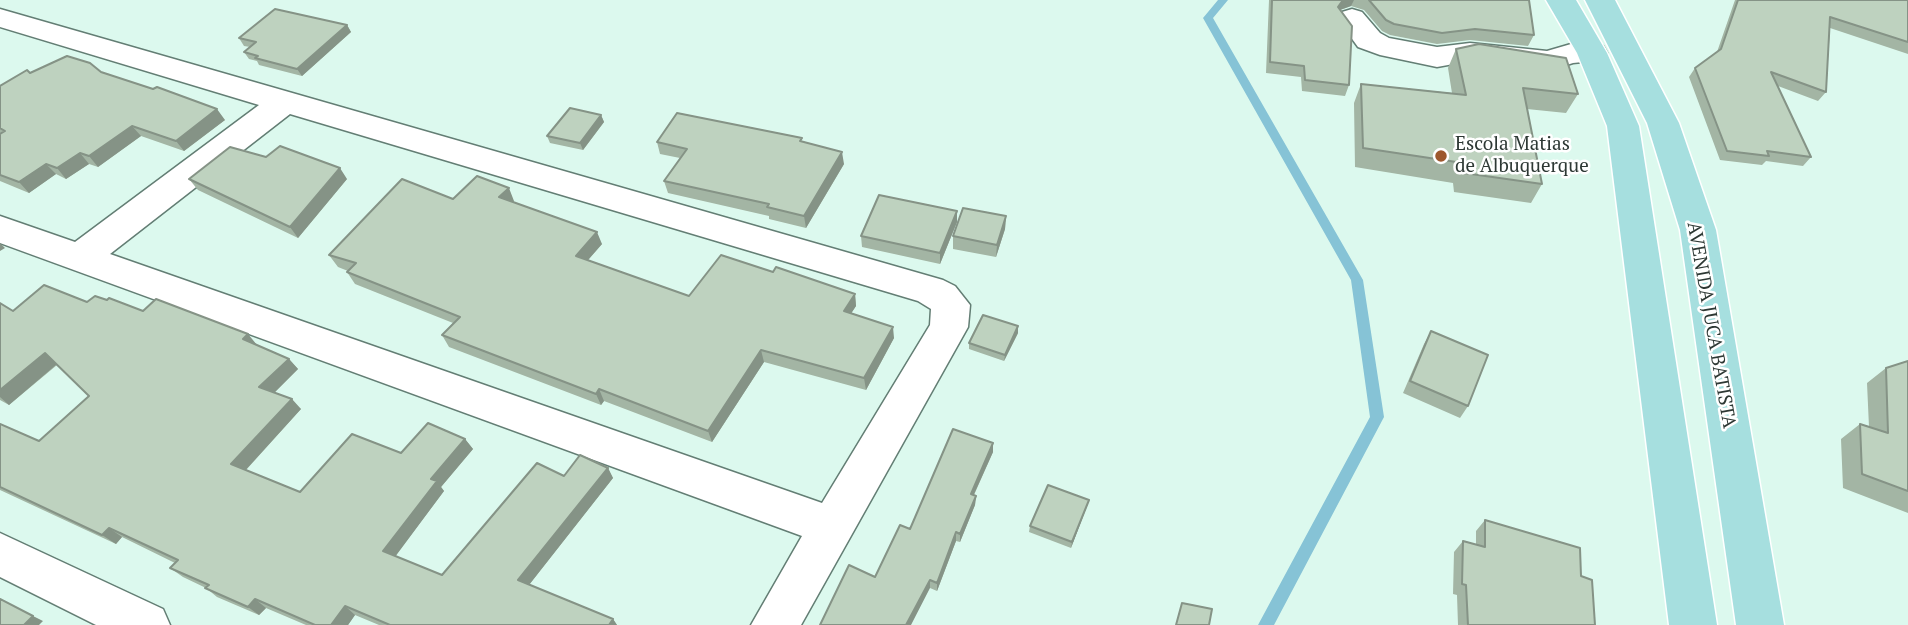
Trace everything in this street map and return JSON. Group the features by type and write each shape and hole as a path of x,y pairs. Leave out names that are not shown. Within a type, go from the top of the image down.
{"main road":[{"path":"1561,0 1592,53 1623,126 1693,625"},
{"name":"AVENIDA JUCA BATISTA","path":"1600,0 1664,123 1698,230 1760,625"}],"street":[{"path":"0,18 930,290 942,296 951,305 949,327 775,625"},
{"path":"1352,18 1369,40 1380,46 1437,57 1478,52 1548,61 1571,54 1592,53"},
{"path":"79,258 285,101"},
{"path":"0,229 832,527"},
{"path":"0,554 146,625"}],"building":[{"path":"1272,0 1343,0 1338,7 1352,26 1349,85 1305,80 1304,66 1270,62"},
{"path":"1369,0 1529,0 1534,35 1475,29 1442,33 1394,24 1386,20"},
{"path":"1738,0 1908,0 1908,42 1830,17 1826,92 1771,72 1811,157 1767,151 1769,156 1727,151 1695,68 1721,49"},
{"path":"275,9 347,25 297,69 255,58 258,56 244,52 256,42 239,38"},
{"path":"1479,44 1566,58 1578,94 1523,88 1542,184 1464,173 1463,163 1363,148 1361,84 1466,95 1456,49"},
{"path":"67,56 90,63 101,72 153,89 157,87 217,109 176,141 132,126 89,156 80,153 57,168 46,164 19,182 0,175 0,134 5,131 0,128 0,86 27,70 30,73"},
{"path":"570,108 601,115 580,143 547,136"},
{"path":"677,113 802,138 800,141 842,152 804,216 767,207 769,204 664,181 687,149 657,142"},
{"path":"280,146 340,168 290,227 189,179 230,147 266,157"},
{"path":"477,176 509,188 499,197 597,232 576,256 689,296 721,255 773,272 776,267 855,294 844,311 893,327 864,378 761,350 708,431 599,389 596,394 442,335 460,317 347,272 356,263 329,255 402,179 453,199"},
{"path":"879,195 957,211 940,253 861,236"},
{"path":"963,208 1006,216 997,245 953,236"},
{"path":"44,285 87,302 95,296 107,300 109,298 143,311 156,299 248,334 243,339 289,359 259,387 292,399 231,464 300,492 352,434 401,453 428,423 465,439 431,479 437,481 383,551 442,575 537,463 564,476 580,455 608,468 518,580 613,619 609,625 390,625 345,606 331,625 315,625 255,599 248,607 205,588 209,585 170,568 178,560 109,528 102,535 0,487 0,424 39,441 89,396 45,353 0,390 0,303 13,311"},
{"path":"983,315 1018,326 1005,355 969,343"},
{"path":"1431,331 1488,355 1468,406 1410,381"},
{"path":"1908,361 1908,491 1862,474 1860,424 1888,433 1886,368"},
{"path":"953,429 993,443 971,494 976,496 960,534 956,532 937,583 930,580 906,625 820,625 849,565 875,577 900,525 910,529"},
{"path":"1048,485 1089,500 1072,542 1030,526"},
{"path":"1485,520 1580,548 1581,576 1592,580 1595,625 1468,625 1466,585 1462,584 1463,541 1485,547"},
{"path":"0,599 33,616 24,625 0,625"},
{"path":"1182,603 1212,609 1209,625 1176,625"}],"waterway":[{"path":"1223,0 1208,18 1357,280 1377,417 1266,625"}],"place":[{"name":"Escola Matias de Albuquerque","path":"1441,156"}]}
